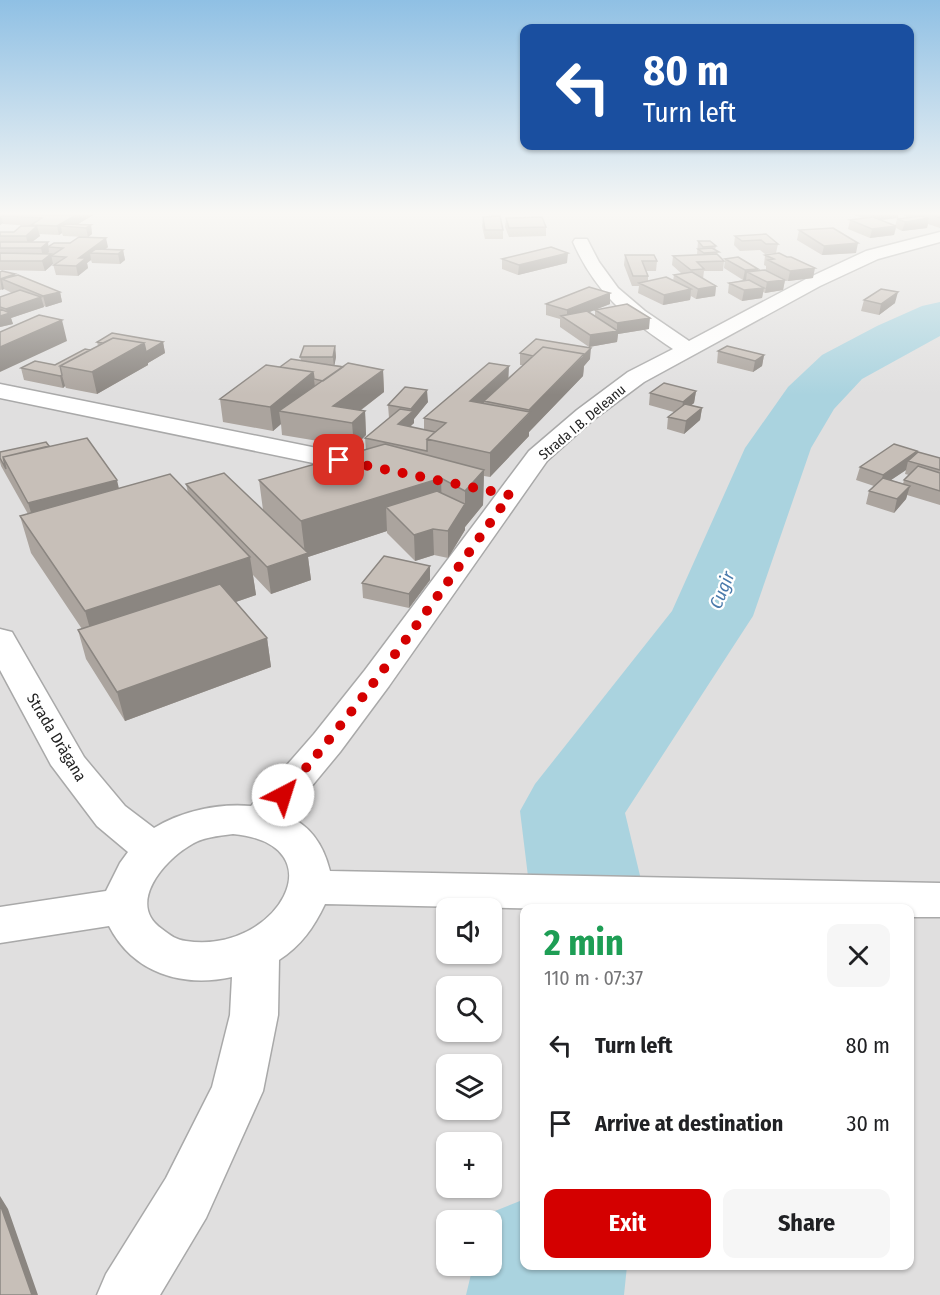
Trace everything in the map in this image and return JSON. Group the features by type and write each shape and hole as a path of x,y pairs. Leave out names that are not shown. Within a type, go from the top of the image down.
{"street":[{"path":"598,274 604,285 624,306 686,348"},
{"name":"Strada I.B. Deleanu","path":"260,822 327,743 377,678 499,493 585,416 636,378 686,348 830,274"},
{"path":"0,391 171,424 396,472"},
{"name":"Strada Drăgana","path":"0,639 70,765 111,816 153,850"},
{"path":"233,819 260,822 283,831 301,845 309,865 310,887 305,904 293,922 277,938 256,950 226,960 195,962 168,957 146,945 131,927 126,906 128,886 138,867 153,850 177,834 205,823 233,819"},
{"path":"310,887 940,900"},
{"path":"0,925 126,906"},
{"path":"127,1295 186,1198 237,1091 254,1015 256,950"}],"shaded area":[{"path":"0,274 940,274 940,1295 0,1295"}],"building":[{"path":"0,274 14,274 0,279"},
{"path":"632,274 648,276 633,276"},
{"path":"696,274 716,286 698,289 674,275"},
{"path":"752,274 774,274 785,280 767,282"},
{"path":"18,275 60,292 43,296 2,279"},
{"path":"666,277 691,289 664,295 639,283"},
{"path":"749,280 764,288 744,290 729,283"},
{"path":"589,287 610,293 567,310 546,304"},
{"path":"881,289 898,292 881,304 864,300"},
{"path":"20,290 41,297 6,309 0,307 0,297"},
{"path":"627,304 650,318 617,323 595,310"},
{"path":"0,309 10,313 0,316"},
{"path":"587,311 618,331 590,335 561,316"},
{"path":"39,315 62,320 0,347 0,332"},
{"path":"112,333 163,342 146,352 144,343 113,338 103,343 97,342"},
{"path":"113,338 144,343 92,372 60,366"},
{"path":"536,339 591,348 584,355 543,347 533,356 520,353"},
{"path":"304,346 335,346 333,357 300,357"},
{"path":"727,346 764,355 755,361 718,351"},
{"path":"543,347 584,354 529,410 484,401"},
{"path":"85,349 90,350 60,366 62,375 60,376 21,368 35,361 55,365"},
{"path":"291,359 343,367 323,381 314,379 313,372 280,367"},
{"path":"348,363 383,370 333,406 365,411 352,423 279,411"},
{"path":"489,363 509,366 470,401 530,412 490,453 427,439 446,423 424,418"},
{"path":"266,365 313,372 270,407 220,399"},
{"path":"664,383 696,391 683,402 650,393"},
{"path":"405,387 427,390 411,409 388,405"},
{"path":"685,404 702,408 686,421 668,417"},
{"path":"400,409 413,411 398,424 435,432 427,439 427,451 365,438"},
{"path":"87,438 117,480 28,503 3,457"},
{"path":"46,442 49,446 3,457 6,469 0,458 0,452"},
{"path":"385,444 484,470 465,491 441,478 301,521 259,480"},
{"path":"894,444 917,451 883,475 860,467"},
{"path":"918,452 940,458 940,470 908,461"},
{"path":"918,466 940,473 940,491 904,480"},
{"path":"224,473 308,553 267,567 186,484"},
{"path":"170,474 250,557 85,611 20,516"},
{"path":"883,478 910,486 897,499 869,491"},
{"path":"437,491 465,504 448,531 433,529 414,535 386,507"},
{"path":"384,556 430,566 409,594 362,583"},
{"path":"220,584 267,638 117,692 78,630"},
{"path":"0,1204 32,1295 0,1295"}],"waterway":[{"name":"Cugir","path":"589,904 572,811 711,616 778,448 809,400 842,367 896,337 940,317"},
{"name":"Cugir","path":"545,1295 549,1270"}],"route":[{"path":"283,795 377,678 510,495 339,460"}]}
